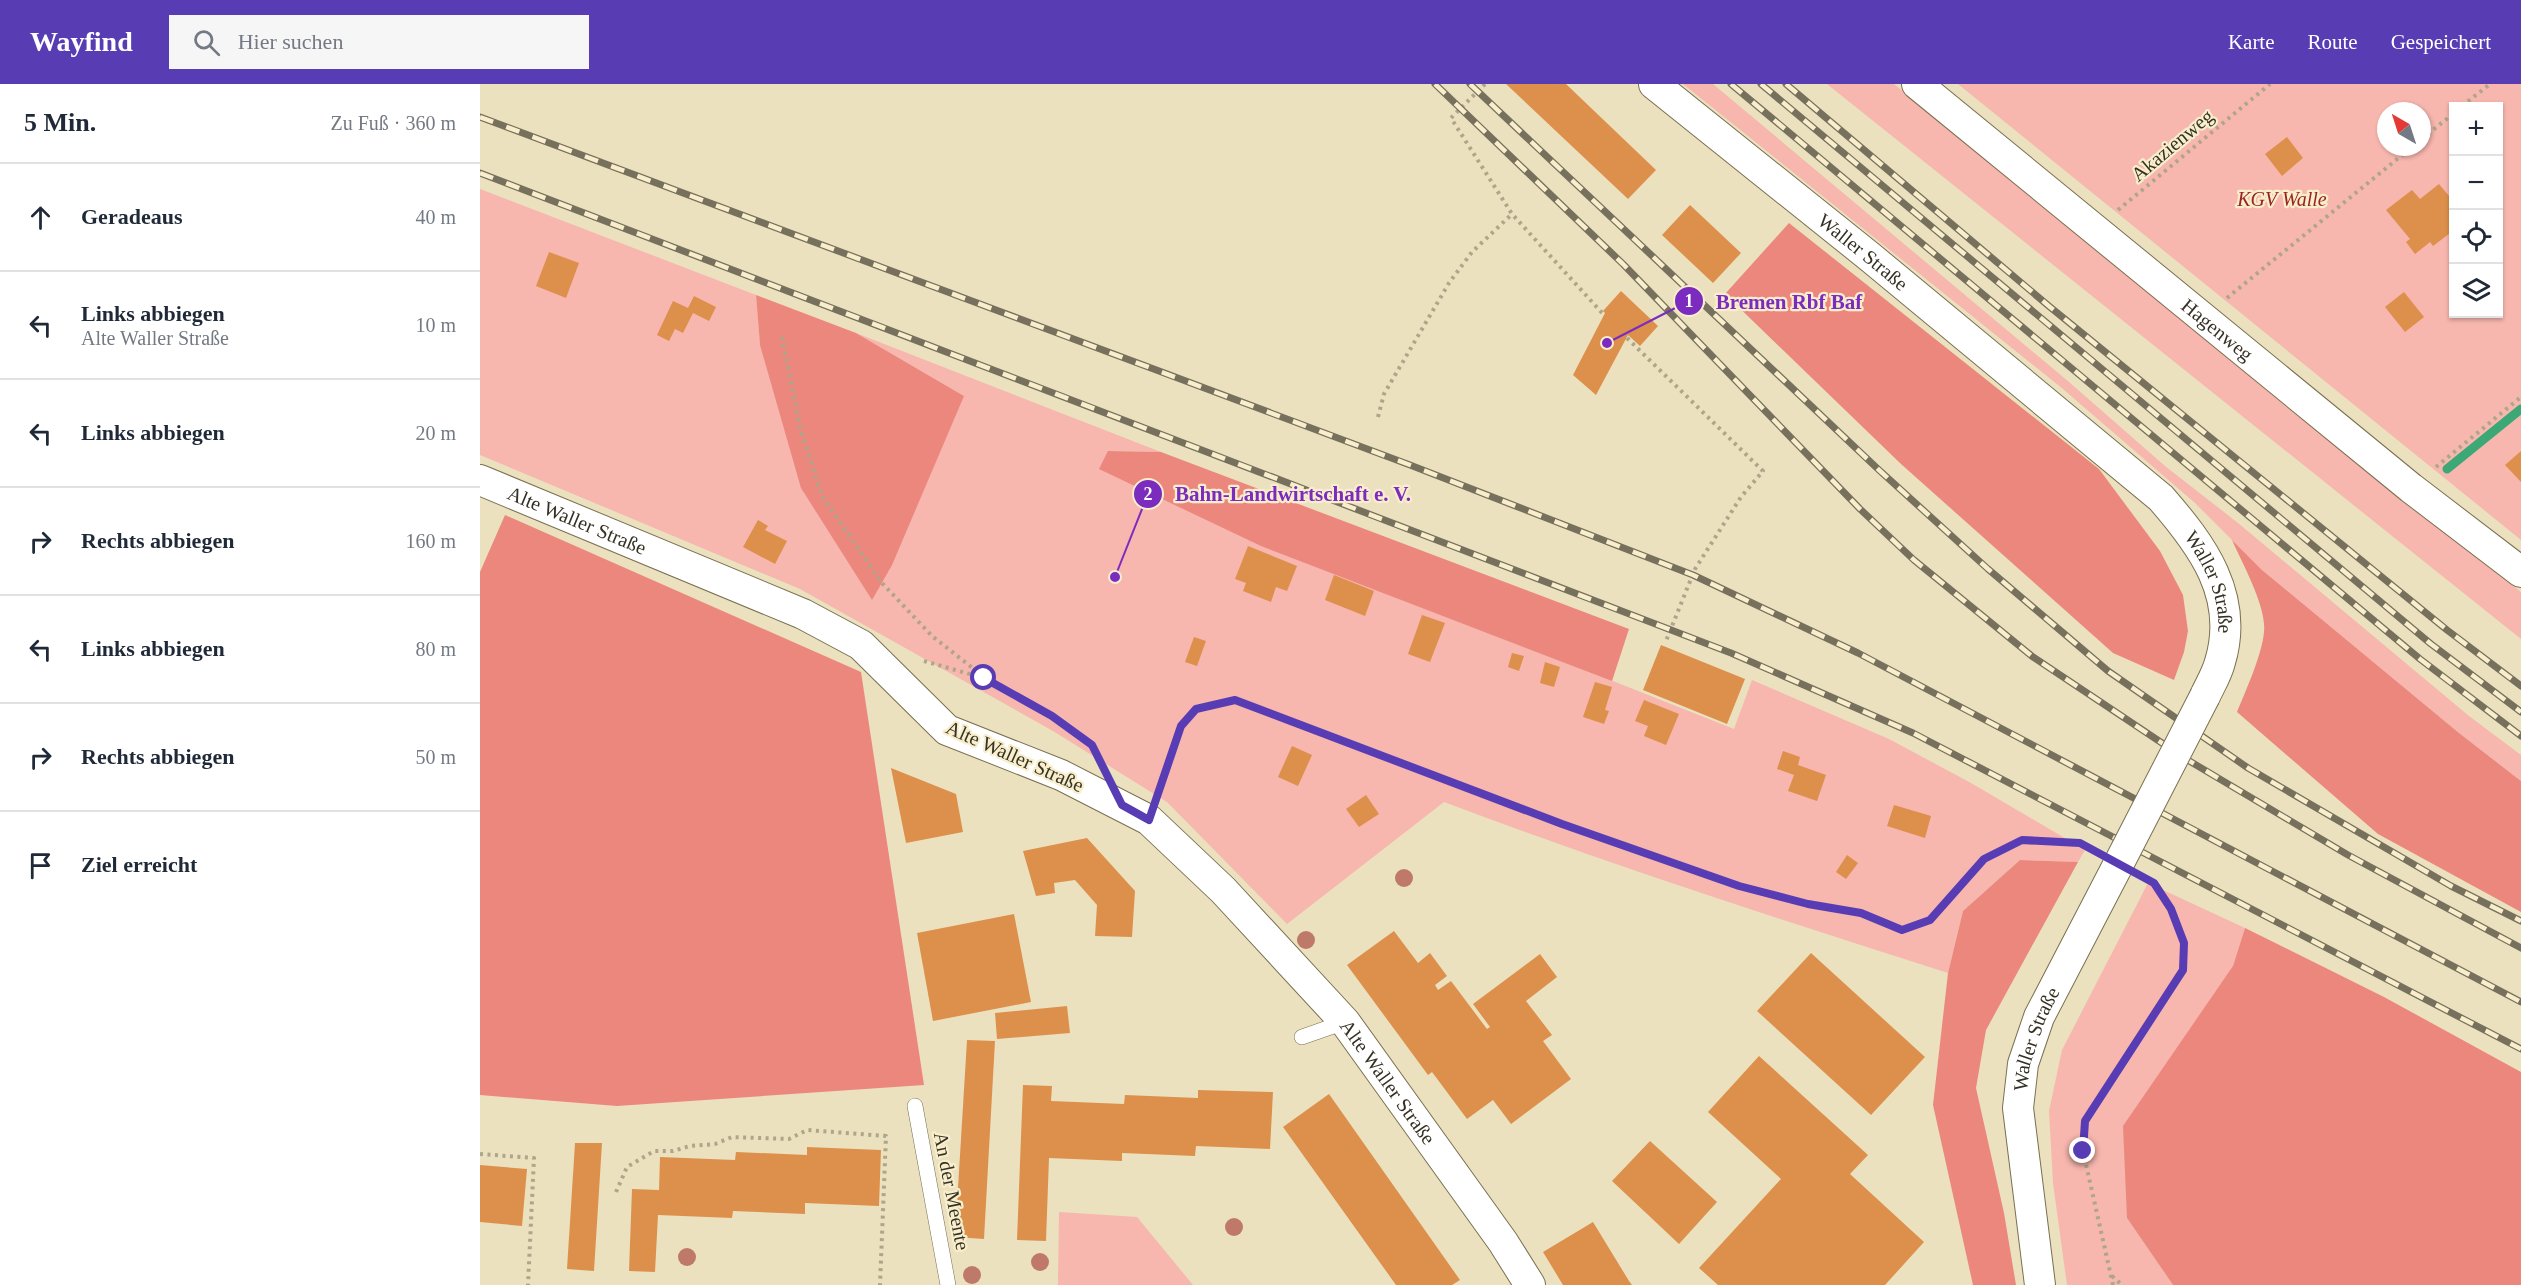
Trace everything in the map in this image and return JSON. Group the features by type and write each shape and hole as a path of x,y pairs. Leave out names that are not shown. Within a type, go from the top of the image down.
{"street":[{"name":"Waller Straße","path":"1654,84 1924,301 2161,498 2190,531 2208,559 2221,591 2225,627 2221,662 2039,1017 2023,1064 2018,1108 2040,1285"},
{"name":"Hagenweg","path":"1917,84 2411,488 2521,572"},
{"name":"Alte Waller Straße","path":"480,480 803,614 861,645 947,730 1061,775 1149,820 1223,890 1345,1022 1503,1242 1530,1285"}],"lane":[{"path":"1302,1037 1345,1022"},
{"name":"An der Meente","path":"915,1106 948,1285"}],"path":[{"path":"1485,84 1451,118 1512,214 1604,315"},
{"name":"Akazienweg","path":"2094,230 2270,84"},
{"path":"2467,102 2490,84"},
{"path":"2431,132 2449,117"},
{"path":"2203,317 2401,156"},
{"path":"1378,417 1384,394 1449,283 1472,252 1512,214"},
{"path":"782,337 800,427 822,496 882,583 932,636 984,678 1052,716 1092,745 1122,805"},
{"path":"1627,338 1763,471 1741,497 1695,569 1666,641"},
{"path":"2411,488 2521,397"},
{"path":"1149,820 1181,726 1196,709 1235,700 1562,824 1739,886 1808,904 1861,913 1902,930 1930,920 1984,859 2022,840 2080,843 2154,883 2171,909 2184,943 2183,970 2085,1121 2083,1151 2113,1285"},
{"path":"616,1192 627,1167 654,1151 673,1151 690,1146 715,1144 732,1137 789,1139 807,1130 886,1136 880,1285"},
{"path":"480,1154 534,1158 528,1285"},
{"path":"2112,1276 2122,1285"}],"green space":[{"path":"1683,84 1713,84 2069,382 2165,466 2238,523 2469,716 2521,755 2521,781 2459,733 2262,570 2195,503 2063,389"},
{"path":"1827,84 1894,84 2521,592 2521,639"},
{"name":"KGV Walle","path":"1958,84 2521,84 2521,540"},
{"path":"480,189 756,295 760,345 964,396 856,333 1161,452 1108,451 1479,628 1734,729 1752,680 1889,739 1971,783 2085,850 2078,862 2020,860 1963,911 1948,973 1632,870 1444,802 1287,924 1167,802 1053,731 800,589 480,455"},
{"path":"2148,883 2245,928 2233,966 2127,1218 2173,1285 2067,1285 2053,1183 2049,1111 2062,1050"},
{"path":"1059,1212 1137,1217 1193,1285 1058,1285"}],"shaded area":[{"path":"1789,223 2099,469 2160,551 2183,595 2188,631 2184,652 2174,680 2113,653 1901,464 1725,294"},
{"path":"756,295 856,333 964,396 892,565 872,600 801,488 760,345"},
{"path":"1108,451 1161,452 1629,629 1612,681 1261,546 1099,469"},
{"path":"505,515 861,672 924,1085 617,1106 480,1095 480,572"},
{"path":"2232,540 2262,570 2459,733 2521,781 2521,912 2378,834 2237,712 2260,651 2264,622 2253,585"},
{"path":"2020,860 2078,862 1986,1030 1976,1088 2004,1213 2016,1285 1973,1285 1933,1105 1948,973 1963,911"},
{"path":"2245,928 2384,997 2521,1072 2521,1285 2173,1285 2127,1218 2123,1126 2233,966"}],"building":[{"path":"1506,84 1566,84 1656,170 1628,199"},
{"path":"2287,137 2303,158 2282,176 2265,154"},
{"path":"2439,184 2449,196 2449,234 2433,246 2430,242 2415,254 2406,242 2410,239 2386,210 2412,190 2420,199"},
{"path":"1690,205 1741,253 1713,283 1662,235"},
{"path":"549,252 579,263 566,298 536,286"},
{"path":"1621,291 1658,326 1640,346 1628,335 1596,395 1573,375 1605,313 1603,311"},
{"path":"2404,292 2424,317 2405,332 2385,307"},
{"path":"694,296 716,307 709,321 693,313 683,333 675,329 669,341 657,335 673,301 688,308"},
{"path":"2521,451 2521,482 2505,465"},
{"path":"758,520 768,526 765,530 787,541 775,564 743,547"},
{"path":"1248,546 1297,566 1287,591 1276,587 1271,602 1243,591 1246,583 1235,579"},
{"path":"1334,575 1374,591 1365,616 1325,600"},
{"path":"1422,615 1445,623 1430,662 1408,654"},
{"path":"1194,637 1206,641 1197,666 1185,662"},
{"path":"1661,645 1745,679 1727,724 1643,690"},
{"path":"1512,653 1524,656 1519,671 1508,667"},
{"path":"1545,662 1560,667 1554,687 1540,683"},
{"path":"1595,682 1612,687 1605,710 1609,711 1604,724 1583,717"},
{"path":"1644,700 1679,714 1666,745 1644,736 1648,726 1635,721"},
{"path":"1292,746 1312,755 1298,786 1278,777"},
{"path":"1783,751 1800,757 1798,765 1826,775 1817,801 1788,791 1794,775 1777,769"},
{"path":"891,768 956,794 963,832 906,843"},
{"path":"1366,795 1379,814 1359,827 1346,809"},
{"path":"1894,805 1931,816 1925,838 1887,826"},
{"path":"1087,838 1135,891 1132,937 1095,936 1097,905 1075,880 1054,883 1055,893 1036,896 1023,851"},
{"path":"1847,855 1858,863 1846,879 1836,872"},
{"path":"1014,914 1031,1002 933,1021 917,933"},
{"path":"1394,931 1418,963 1430,953 1447,976 1435,985 1438,990 1451,981 1487,1029 1490,1027 1473,1004 1540,954 1557,977 1526,1001 1552,1035 1543,1041 1571,1079 1511,1124 1493,1100 1467,1119 1432,1072 1428,1075 1347,965"},
{"path":"1811,953 1925,1057 1871,1115 1757,1011"},
{"path":"1067,1006 1070,1033 997,1039 995,1013"},
{"path":"967,1040 995,1041 984,1239 955,1237"},
{"path":"1759,1056 1868,1155 1850,1174 1924,1242 1885,1285 1718,1285 1699,1268 1781,1179 1708,1112"},
{"path":"1023,1085 1052,1086 1051,1101 1124,1104 1125,1095 1198,1098 1198,1090 1273,1092 1270,1149 1196,1146 1195,1156 1122,1153 1122,1161 1049,1158 1046,1241 1017,1240"},
{"path":"1329,1094 1460,1280 1452,1285 1396,1285 1283,1127"},
{"path":"1650,1141 1717,1202 1679,1244 1612,1181"},
{"path":"575,1143 602,1143 594,1271 567,1269"},
{"path":"807,1147 881,1150 879,1206 805,1203 805,1214 733,1211 732,1218 658,1215 655,1272 629,1271 632,1189 659,1190 660,1157 735,1160 736,1152 807,1155"},
{"path":"480,1165 527,1169 522,1226 480,1222"},
{"path":"1593,1222 1632,1285 1563,1285 1543,1252"}],"waterway":[{"path":"2447,469 2521,409"}],"railway":[{"path":"1435,84 1623,264 1860,509 1914,560 2033,657 2186,759 2348,855 2521,948"},
{"path":"1470,84 1879,470 1988,569 2108,671 2248,768 2451,886 2521,921"},
{"path":"1731,84 2420,659 2521,736"},
{"path":"1761,84 2431,644 2521,712"},
{"path":"1786,84 2050,307 2447,630 2521,686"},
{"path":"480,117 1410,465 1693,575 1858,653 2521,1002"},
{"path":"480,173 1731,653 1913,733 2521,1049"}],"place":[{"name":"Bremen Rbf Baf","path":"1607,343"},
{"name":"Bahn-Landwirtschaft e. V.","path":"1115,577"}],"route":[{"path":"984,678 1052,716 1092,745 1122,805 1149,820 1181,726 1196,709 1235,700 1562,824 1739,886 1808,904 1861,913 1902,930 1930,920 1984,859 2022,840 2080,843 2154,883 2171,909 2184,943 2183,970 2085,1121 2083,1151"}]}
